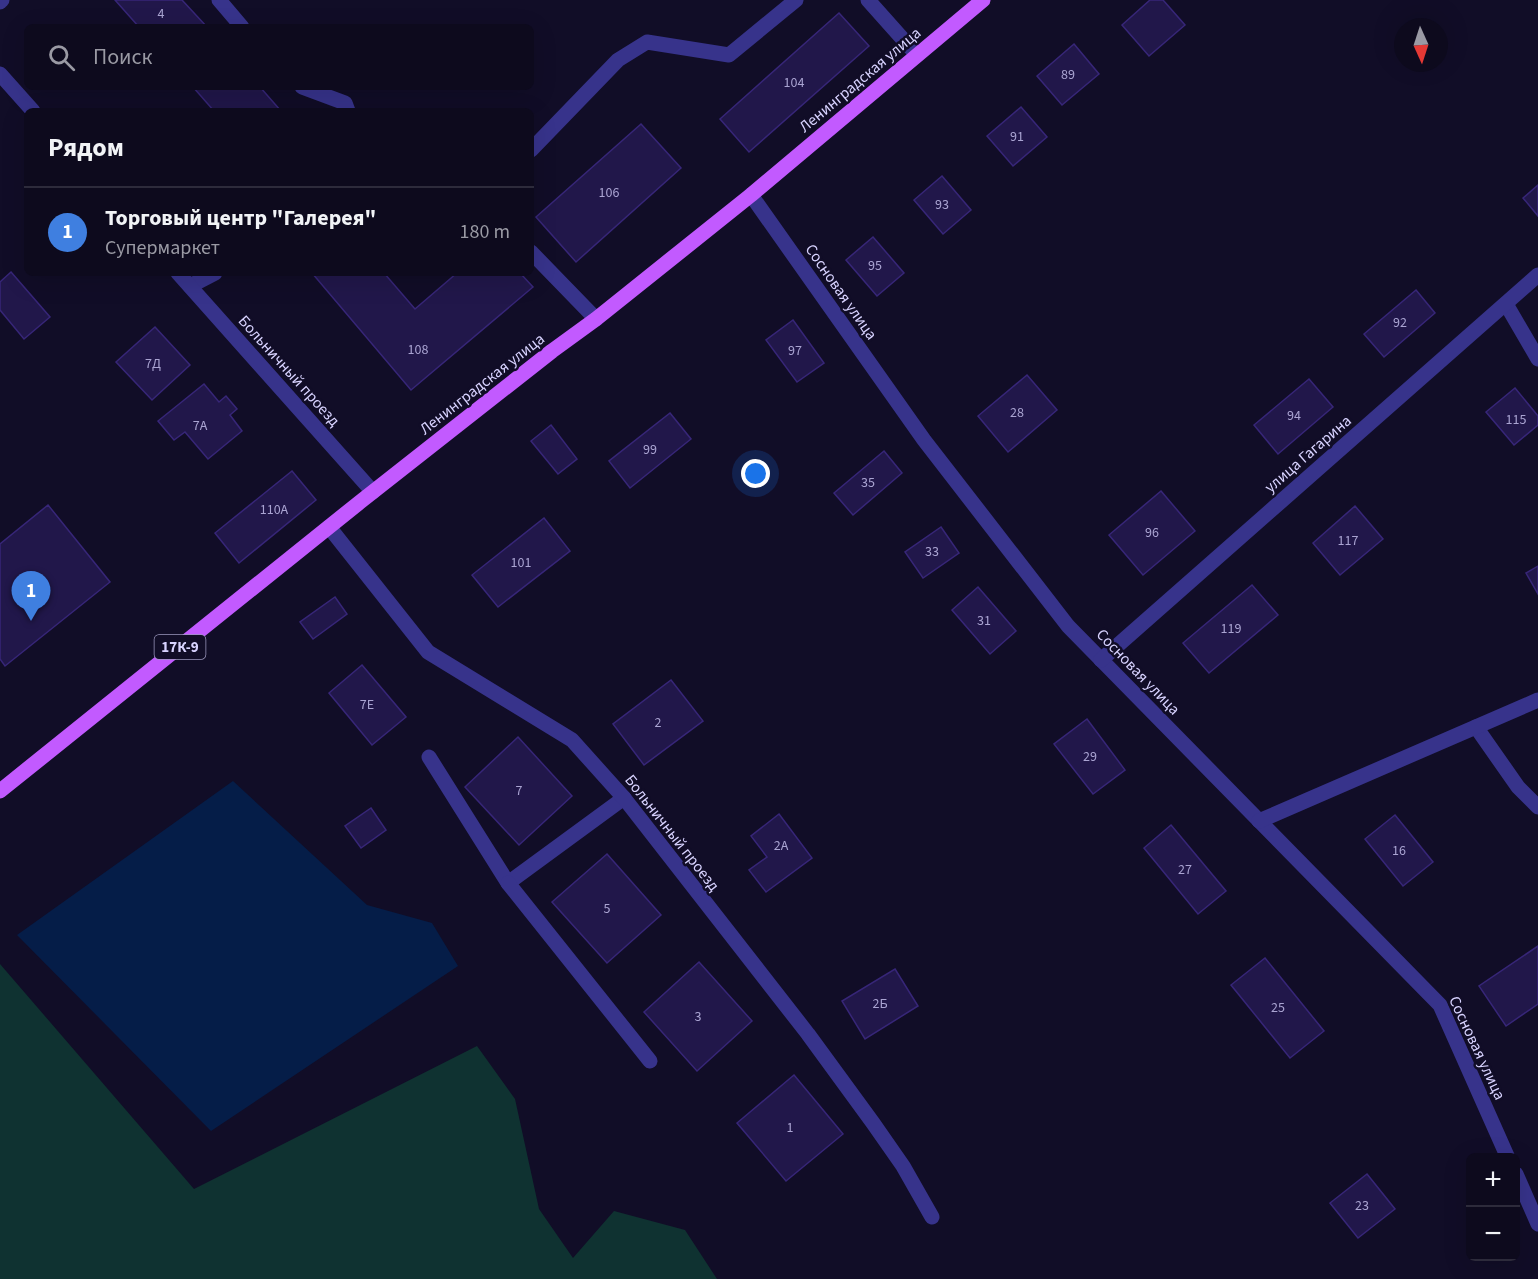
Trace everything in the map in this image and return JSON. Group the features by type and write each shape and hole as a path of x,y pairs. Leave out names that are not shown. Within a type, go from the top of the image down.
{"main road":[{"name":"Ленинградская улица","path":"0,791 360,502 596,319 751,195 983,0"}],"street":[{"path":"219,0 239,24"},
{"path":"534,147 618,60 646,42 729,55 796,0"},
{"path":"868,0 918,55"},
{"path":"0,74 30,108"},
{"path":"310,90 345,103 347,108"},
{"name":"Сосновая улица","path":"751,195 924,440 1068,626 1440,1005 1506,1153"},
{"path":"534,255 596,319"},
{"name":"улица Гагарина","path":"1101,660 1538,275"},
{"name":"Больничный проезд","path":"181,276 373,492"},
{"path":"190,286 209,276"},
{"path":"1506,304 1538,359"},
{"name":"Больничный проезд","path":"329,527 428,652 572,740 624,798 814,1043 903,1166 932,1217"},
{"path":"1259,821 1538,700"},
{"path":"1476,727 1518,787 1538,807"},
{"path":"429,757 508,883 650,1061"},
{"path":"508,883 624,798"},
{"path":"1520,1185 1538,1224"}],"green space":[{"path":"0,964 194,1189 477,1046 515,1099 539,1209 573,1258 614,1211 685,1230 717,1279 0,1279"}],"water":[{"path":"233,781 367,905 432,923 458,966 211,1131 17,935"}],"building":[{"path":"115,0 182,0 204,24 136,24"},
{"path":"1150,0 1163,0 1185,25 1149,56 1122,25"},
{"path":"839,13 869,46 749,152 720,119"},
{"path":"1074,44 1099,74 1062,105 1037,76"},
{"path":"196,90 263,90 278,108 211,108"},
{"path":"1021,107 1047,137 1013,166 987,136"},
{"path":"641,124 681,168 576,262 536,217"},
{"path":"942,176 971,210 943,234 914,200"},
{"path":"1538,185 1538,216 1523,198"},
{"path":"873,237 904,273 877,296 846,260"},
{"path":"11,272 50,317 24,339 0,310 0,282"},
{"path":"315,276 387,276 415,309 454,276 523,276 533,287 411,390"},
{"path":"1416,290 1435,313 1384,357 1364,334"},
{"path":"793,320 824,363 797,382 766,340"},
{"path":"155,327 190,365 152,400 116,362"},
{"path":"1027,375 1057,410 1008,452 978,416"},
{"path":"1309,379 1333,407 1278,454 1254,425"},
{"path":"204,384 219,402 226,396 237,409 230,415 242,431 208,459 185,432 174,440 158,421"},
{"path":"1515,388 1538,416 1538,425 1514,445 1486,412"},
{"path":"670,413 691,439 630,488 609,461"},
{"path":"551,425 577,459 558,474 531,441"},
{"path":"884,451 902,473 853,515 834,493"},
{"path":"292,471 316,500 239,563 215,533"},
{"path":"1161,491 1195,531 1143,575 1109,535"},
{"path":"48,505 110,582 5,666 0,659 0,544"},
{"path":"1355,506 1383,539 1340,575 1313,543"},
{"path":"544,518 570,551 498,607 472,575"},
{"path":"941,527 959,553 923,578 905,552"},
{"path":"1538,566 1538,594 1526,573"},
{"path":"1252,585 1278,615 1209,673 1183,643"},
{"path":"978,587 1016,631 990,654 952,610"},
{"path":"335,597 347,614 313,639 300,622"},
{"path":"362,665 406,717 372,745 329,693"},
{"path":"671,680 703,721 644,765 613,724"},
{"path":"1087,719 1125,770 1093,794 1054,744"},
{"path":"518,737 572,796 519,845 465,787"},
{"path":"371,808 386,830 361,848 345,826"},
{"path":"779,814 812,858 766,892 749,870 767,857 751,836"},
{"path":"1395,815 1433,862 1403,886 1365,839"},
{"path":"1171,825 1226,891 1198,914 1144,848"},
{"path":"607,854 661,915 607,963 552,902"},
{"path":"1538,946 1538,1004 1506,1026 1479,986"},
{"path":"1265,958 1324,1031 1290,1058 1231,985"},
{"path":"699,962 752,1021 697,1071 644,1012"},
{"path":"895,969 918,1006 865,1039 842,1001"},
{"path":"794,1075 843,1134 786,1181 737,1123"},
{"path":"1367,1174 1395,1209 1358,1238 1330,1203"}],"place":[{"name":"Торговый центр \"Галерея\"","path":"31,621"}]}
